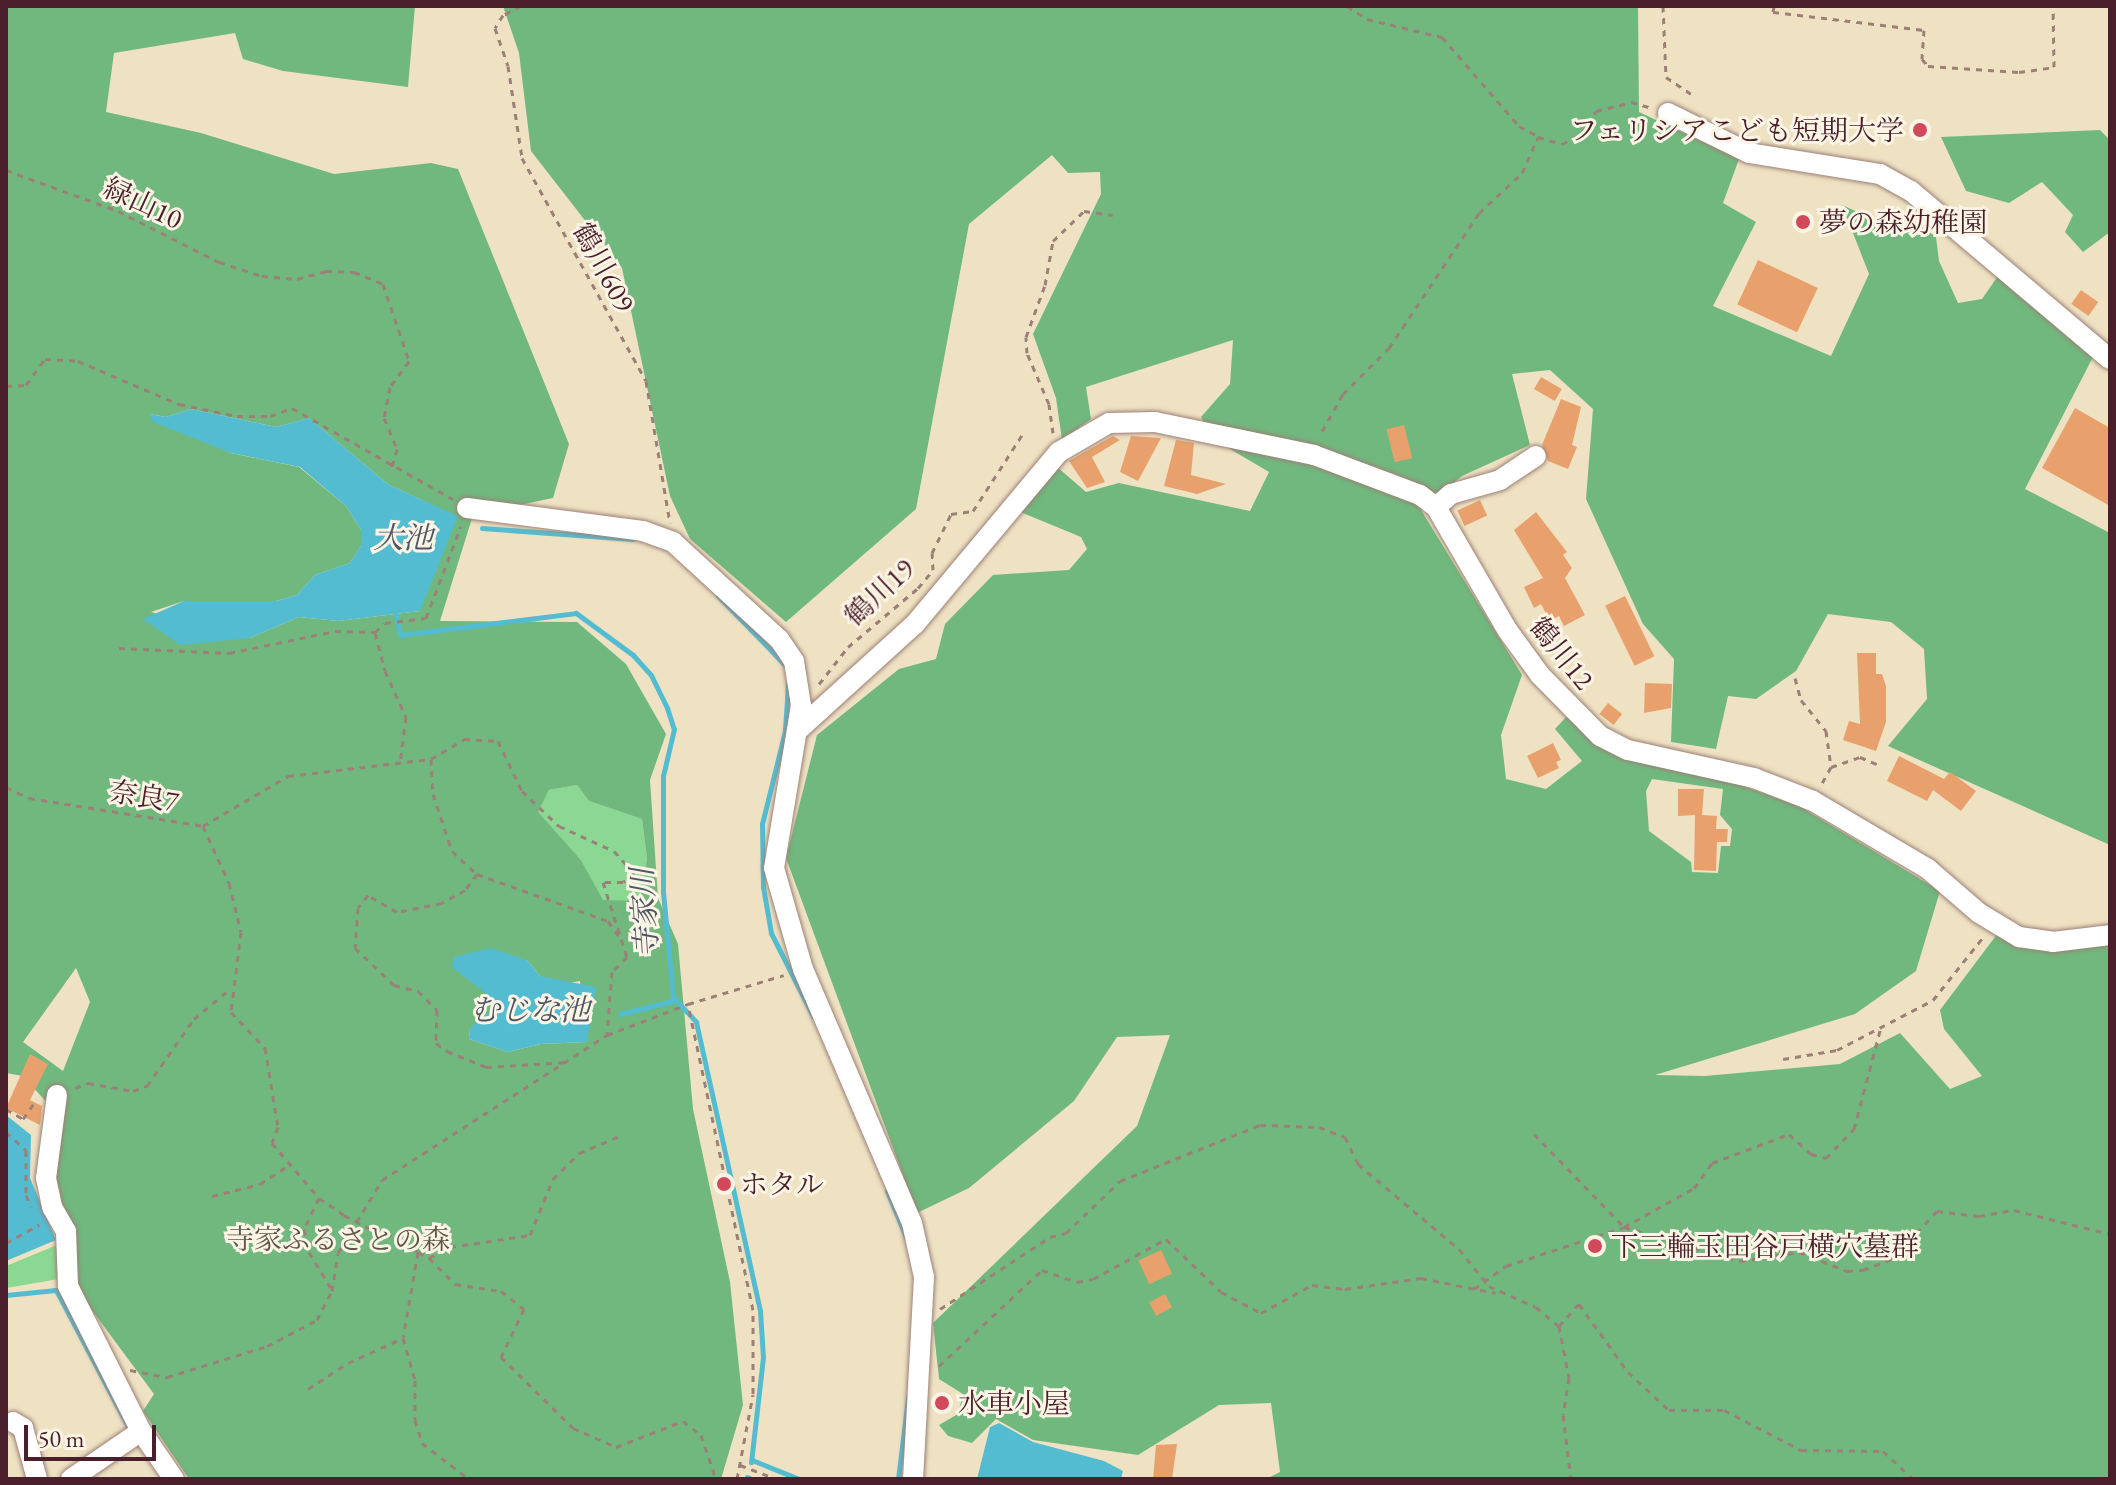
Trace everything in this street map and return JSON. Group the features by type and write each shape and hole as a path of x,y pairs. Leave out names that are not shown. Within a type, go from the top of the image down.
{"street":[{"path":"1668,113 1749,153 1880,174 1901,185 2110,359"},
{"path":"798,730 915,624 1019,495 1075,439 1109,423 1139,420 1314,455 1420,495 1436,507 1451,494 1500,480 1536,456"},
{"name":"鶴川12","path":"1436,507 1508,631 1540,675 1600,736 1628,750 1754,778 1813,801 1928,869 1993,924 2035,940 2110,935"},
{"path":"467,508 643,531 673,542 779,639 798,673 801,705 798,730 774,868 803,969 912,1223 924,1277 913,1479"},
{"path":"57,1095 46,1178 52,1207 66,1231 68,1286 141,1431 174,1479"},
{"path":"13,1422 23,1428 37,1479"},
{"path":"71,1479 141,1431"}],"path":[{"path":"512,8 521,6"},
{"path":"1347,6 1367,19 1442,37 1519,126 1538,137 1562,144 1581,134 1596,111 1631,102 1668,113"},
{"path":"1663,6 1666,77 1691,94"},
{"path":"1774,6 1773,12 1924,30 1922,59 1928,66 2019,72 2054,67 2053,6"},
{"name":"鶴川609","path":"512,8 495,28 508,66 522,158 646,381 673,542"},
{"path":"1322,431 1343,394 1389,348 1479,213 1522,173 1538,137"},
{"name":"緑山10","path":"6,170 118,211 219,262 262,276 297,279 326,271 354,272 383,284 409,361 390,387 384,418 397,449 392,467"},
{"path":"1053,436 1049,404 1027,353 1026,337 1045,285 1053,241 1084,211 1113,215"},
{"path":"6,386 26,385 45,359 78,361 179,404 237,416 270,416 292,408 329,425 392,467 467,508 426,618 385,623 375,632 335,631 229,653 119,648"},
{"name":"鶴川19","path":"801,705 848,647 918,588 933,570 932,553 951,514 973,511 1024,432"},
{"path":"375,632 385,671 406,717 400,763"},
{"path":"1795,678 1801,700 1826,731 1831,767"},
{"path":"203,826 288,776 431,759 464,739 498,741 522,791 559,826 614,851 635,874 623,882 603,882 620,923 627,957 612,972 607,1035"},
{"path":"1813,801 1831,767 1848,757 1881,766"},
{"path":"431,759 433,794 452,851 477,874 608,921 621,939"},
{"name":"奈良7","path":"6,787 29,798 203,826 229,883 241,932 230,989"},
{"path":"477,874 465,890 442,903 397,912 368,895 358,908 355,948 394,985 418,991 437,1010 436,1043 464,1058 486,1067 535,1066 570,1062 588,1047"},
{"path":"1783,1059 1837,1050 1944,992 1993,924"},
{"path":"110,1370 167,1377 267,1346 317,1320 332,1291 338,1253 382,1180 607,1035 688,1004 803,969"},
{"path":"88,1083 133,1091 147,1086 194,1019 230,989"},
{"path":"230,989 231,1012 265,1048 278,1127 272,1143 288,1166 319,1198 374,1231 404,1240 429,1258 455,1284 501,1291 524,1309 501,1357 573,1428 616,1447 683,1421 701,1435 716,1479"},
{"path":"688,1004 753,1310 754,1379 737,1479"},
{"path":"1473,1289 1506,1266 1624,1227 1694,1188 1712,1163 1789,1134 1811,1154 1826,1158 1854,1129 1881,1027"},
{"path":"6,1109 23,1119 33,1100 57,1095"},
{"path":"924,1320 1050,1237 1066,1233 1120,1181 1260,1125 1319,1127 1345,1137 1358,1164 1459,1249 1499,1294"},
{"path":"6,1132 26,1150 26,1195 40,1227 6,1243"},
{"path":"1534,1134 1624,1227 1740,1261 1799,1252 1847,1271 1892,1259 1937,1211 1979,1216 2014,1210 2110,1234"},
{"path":"429,1258 450,1247 530,1235 553,1179 579,1153 622,1135"},
{"path":"212,1196 260,1184 288,1166"},
{"path":"319,1198 304,1229 309,1252 332,1291"},
{"path":"920,1380 952,1356 1005,1300 1042,1270 1077,1282 1093,1279 1166,1239 1221,1292 1261,1313 1312,1285 1345,1289 1421,1278 1499,1294 1536,1307 1559,1326 1569,1378 1563,1415 1571,1479"},
{"path":"418,1252 403,1338 415,1380 422,1443 469,1479"},
{"path":"1559,1326 1579,1304 1628,1372 1669,1410 1724,1410 1801,1450 1883,1451 1913,1479"},
{"path":"308,1389 348,1363 403,1338"},
{"path":"740,1465 776,1479"}],"green space":[{"name":"寺家ふるさとの森","path":"6,6 415,6 408,87 283,71 243,59 235,33 114,53 106,112 201,133 334,174 431,163 458,169 569,444 553,498 473,515 440,621 577,622 626,664 666,734 650,780 658,898 678,944 693,1109 730,1282 743,1405 721,1479 189,1479 143,1411 154,1394 77,1290 38,1171 58,1115 23,1076 6,1073","holes":["191,409 276,427 309,418 389,485 422,500 420,611 338,621 299,617 250,638 151,612 184,601 276,601 297,595 315,575 350,563 361,546 361,530 346,506 299,467 231,453 150,414 166,417","577,785 589,801 642,819 647,859 639,901 603,900 581,860 538,812 549,790","527,960 540,976 564,984 580,981 587,1042 541,1044 508,1052 469,1039 470,1029 493,1010 494,1000 484,991","76,968 90,1002 63,1071 23,1042"]},
{"path":"503,6 1638,6 1639,112 1739,159 1723,203 1756,222 1713,306 1831,356 1869,274 1842,205 1902,232 1912,219 1936,237 1939,261 1958,303 1982,299 2000,273 2093,357 2025,489 2110,533 2110,845 1888,746 1927,699 1924,649 1891,622 1828,614 1796,671 1756,699 1728,696 1716,749 1671,742 1674,659 1643,624 1586,499 1593,409 1550,370 1512,374 1530,445 1462,476 1421,510 1522,675 1501,735 1506,779 1546,789 1582,761 1555,729 1566,717 1603,747 1712,775 1799,806 1940,891 1916,971 1855,1014 1655,1075 1705,1076 1840,1064 1900,1033 1950,1089 1982,1076 1944,1029 1940,1010 1998,933 2110,940 2110,1479 1266,1479 1280,1472 1271,1403 1219,1405 1138,1455 1033,1440 996,1419 972,1443 948,1436 939,1425 958,1414 963,1394 939,1379 933,1323 1137,1126 1170,1035 1117,1037 1074,1101 969,1188 917,1213 786,858 817,735 899,669 936,659 945,624 993,575 1069,570 1087,549 1081,537 1018,511 1056,466 1086,492 1119,483 1250,511 1269,472 1213,439 1201,417 1230,384 1233,340 1086,387 1091,419 1062,440 1056,398 1033,334 1101,194 1100,172 1068,173 1052,155 969,224 916,509 786,622 690,539 670,496 622,268 531,151 519,53","holes":["1652,779 1723,789 1720,815 1732,829 1730,846 1721,846 1718,873 1692,872 1691,862 1649,831 1646,791"]},
{"path":"2100,130 2110,140 2110,232 2083,252 2065,232 2073,215 2042,182 2009,203 1966,191 1941,137"},
{"path":"577,785 589,801 642,819 647,859 639,901 603,901 581,860 537,812 549,790"},
{"path":"57,1245 59,1279 6,1288 6,1266"}],"water":[{"name":"大池","path":"191,409 276,427 309,418 389,485 458,516 420,611 338,621 299,617 250,638 180,645 143,619 184,601 276,601 297,595 315,575 350,563 361,546 361,530 346,506 300,467 231,453 153,422 149,414 166,417"},
{"name":"むじな池","path":"490,948 527,960 540,976 596,987 587,1042 541,1044 508,1052 469,1039 470,1028 492,1010 494,1000 452,967 454,957"},
{"path":"6,1115 31,1135 30,1178 56,1240 6,1261"},
{"path":"999,1423 1033,1442 1104,1461 1123,1471 1121,1479 977,1479 990,1427"}],"building":[{"path":"1758,260 1818,288 1797,332 1737,304"},
{"path":"2081,290 2098,302 2088,316 2071,304"},
{"path":"1541,377 1562,389 1555,401 1534,389"},
{"path":"1561,399 1581,407 1572,445 1577,447 1568,469 1548,461 1542,445"},
{"path":"2075,408 2110,428 2110,506 2042,468"},
{"path":"1404,425 1412,458 1395,462 1387,429"},
{"path":"1113,436 1120,440 1092,457 1105,482 1087,488 1069,461"},
{"path":"1131,436 1161,438 1138,481 1120,472"},
{"path":"1176,440 1194,443 1191,475 1226,484 1197,494 1164,486"},
{"path":"1480,500 1487,515 1465,526 1457,511"},
{"path":"1536,512 1567,552 1563,555 1572,568 1565,578 1585,615 1564,626 1559,616 1550,621 1541,604 1534,608 1524,587 1543,578 1514,530"},
{"path":"1625,596 1654,656 1635,666 1605,606"},
{"path":"1857,653 1876,653 1876,674 1882,674 1886,686 1886,722 1876,751 1843,740 1849,721 1860,724"},
{"path":"1645,683 1672,684 1671,708 1644,713"},
{"path":"1608,703 1622,714 1614,725 1599,714"},
{"path":"1553,743 1561,760 1556,762 1559,768 1538,778 1527,756"},
{"path":"1899,756 1944,779 1950,772 1976,791 1961,811 1933,790 1927,801 1887,781"},
{"path":"1678,789 1704,789 1702,815 1717,816 1716,829 1728,829 1727,842 1717,842 1716,871 1694,870 1695,815 1678,816"},
{"path":"30,1054 48,1064 30,1100 42,1106 40,1125 6,1108"},
{"path":"1161,1250 1172,1274 1149,1284 1138,1261"},
{"path":"1165,1294 1172,1307 1156,1316 1149,1302"},
{"path":"1177,1444 1172,1479 1153,1479 1156,1445"}],"waterway":[{"path":"482,528 633,539"},
{"path":"718,596 786,666"},
{"name":"寺家川","path":"395,611 400,635 576,613 633,655 651,675 667,708 674,729 663,776 663,892 673,997 696,1022 760,1311 763,1357 751,1462"},
{"path":"788,684 785,731 762,824 763,887 771,933 813,1016"},
{"path":"620,1014 676,1000"},
{"path":"887,1191 906,1237"},
{"path":"6,1295 56,1290 131,1432"},
{"path":"898,1479 908,1397"},
{"path":"752,1460 799,1479"},
{"name":"寺家川","path":"747,1477 751,1479"}],"place":[{"name":"フェリシアこども短期大学","path":"1920,130"},
{"name":"夢の森幼稚園","path":"1803,222"},
{"name":"ホタル","path":"724,1184"},
{"name":"下三輪玉田谷戸横穴墓群","path":"1595,1246"},
{"name":"水車小屋","path":"942,1403"}]}
